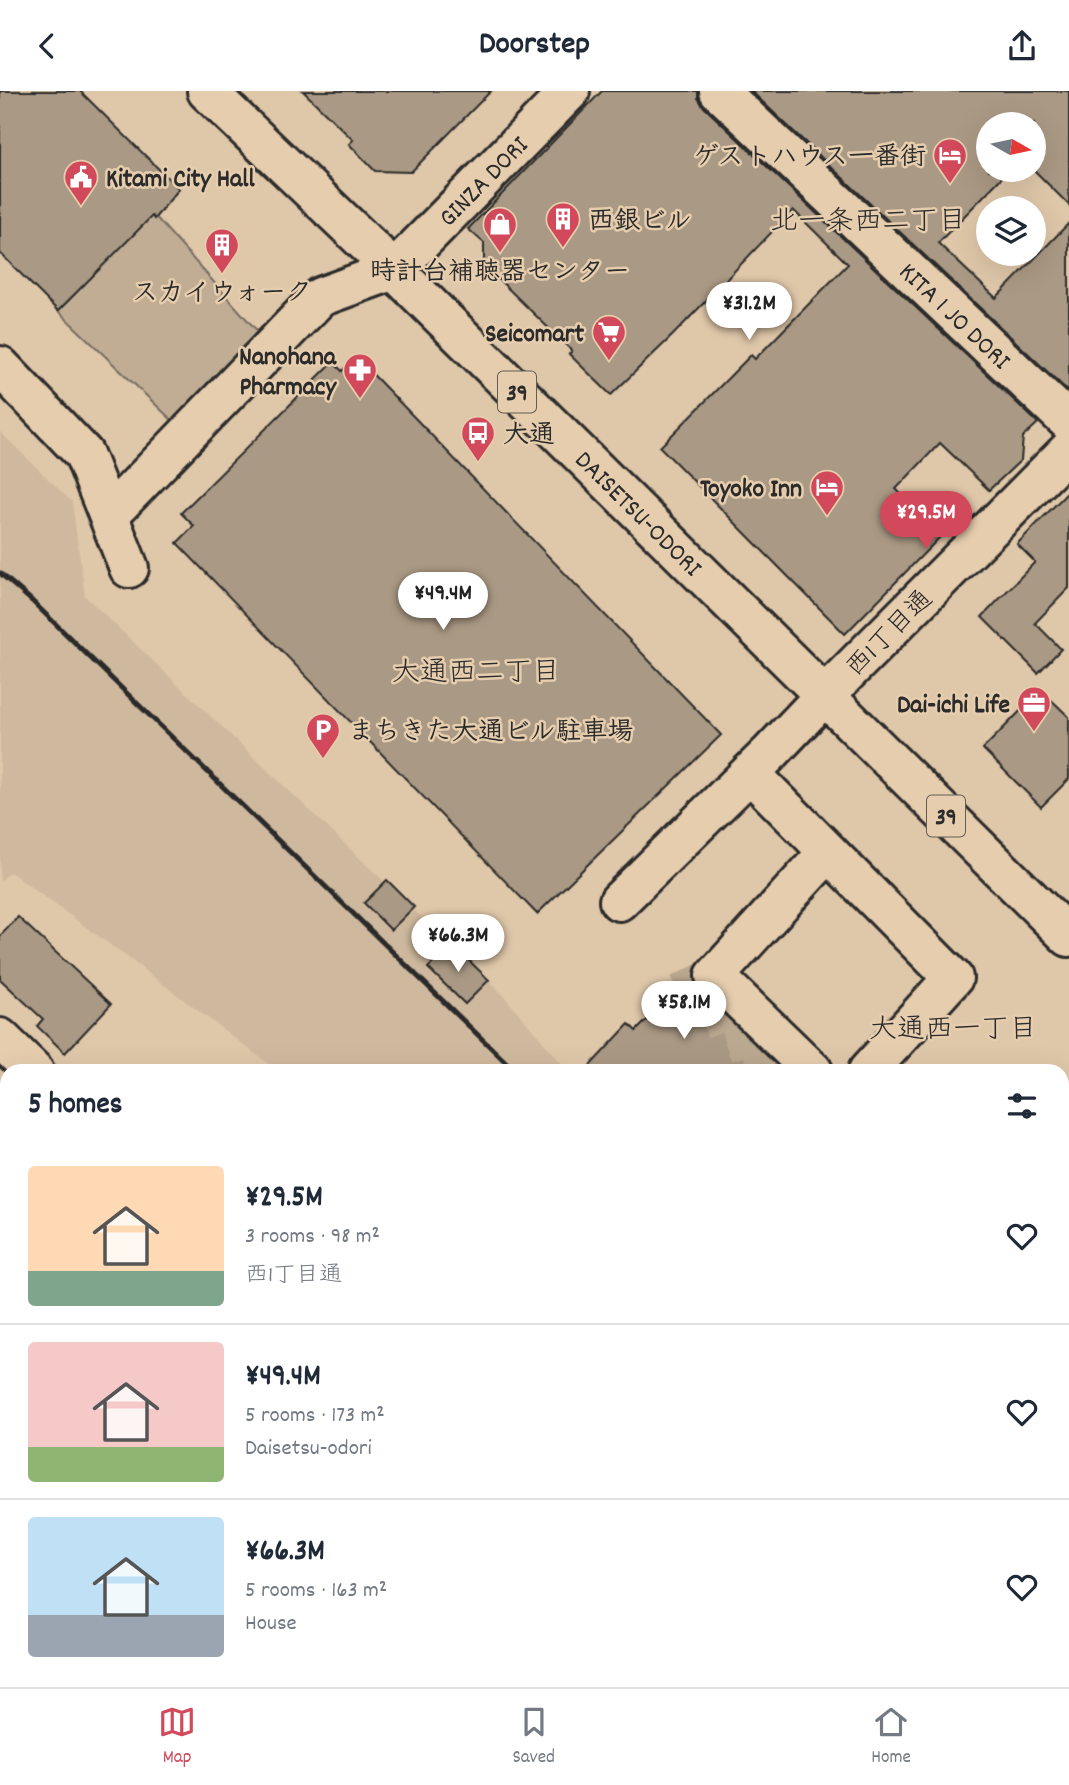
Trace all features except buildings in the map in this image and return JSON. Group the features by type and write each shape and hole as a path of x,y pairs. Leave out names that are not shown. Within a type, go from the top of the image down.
{"main road":[{"name":"DAISETSU-ODORI","path":"207,91 394,270 1069,937"},
{"name":"GINZA DORI","path":"394,270 570,91"},
{"name":"KITA 1 JO DORI","path":"719,91 1069,422"},
{"path":"109,515 320,297 394,270"},
{"path":"0,366 84,454 129,568"},
{"name":"西1丁目通","path":"619,901 750,773 1069,450"},
{"path":"750,773 953,978 874,1064"},
{"path":"806,1064 715,976 828,852"},
{"path":"0,1038 27,1064"}],"shaded area":[{"path":"153,214 260,334 178,426 58,311"},
{"path":"0,432 72,502 85,596 504,996 562,1064 269,1064 10,872 0,882"}],"tunnel":[{"path":"679,994 715,976"},
{"path":"701,1019 743,1004"},
{"path":"725,1043 768,1028"},
{"path":"758,1064 792,1051"}],"railway":[{"path":"0,573 32,601 508,1064"}],"place":[{"name":"ゲストハウス一番街","path":"950,185"},
{"name":"Kitami City Hall","path":"81,207"},
{"name":"西銀ビル","path":"563,249"},
{"name":"時計台補聴器センター","path":"500,254"},
{"name":"スカイウォーク","path":"222,275"},
{"name":"Seicomart","path":"609,362"},
{"name":"Nanohana Pharmacy","path":"360,400"},
{"name":"大通","path":"478,463"},
{"name":"Toyoko Inn","path":"827,517"},
{"name":"Dai-ichi Life","path":"1034,733"},
{"name":"まちきた大通ビル駐車場","path":"323,760"}],"district":[{"name":"北一条西二丁目","path":"868,219"},
{"name":"大通西二丁目","path":"476,670"},
{"name":"大通西一丁目","path":"953,1027"}]}
